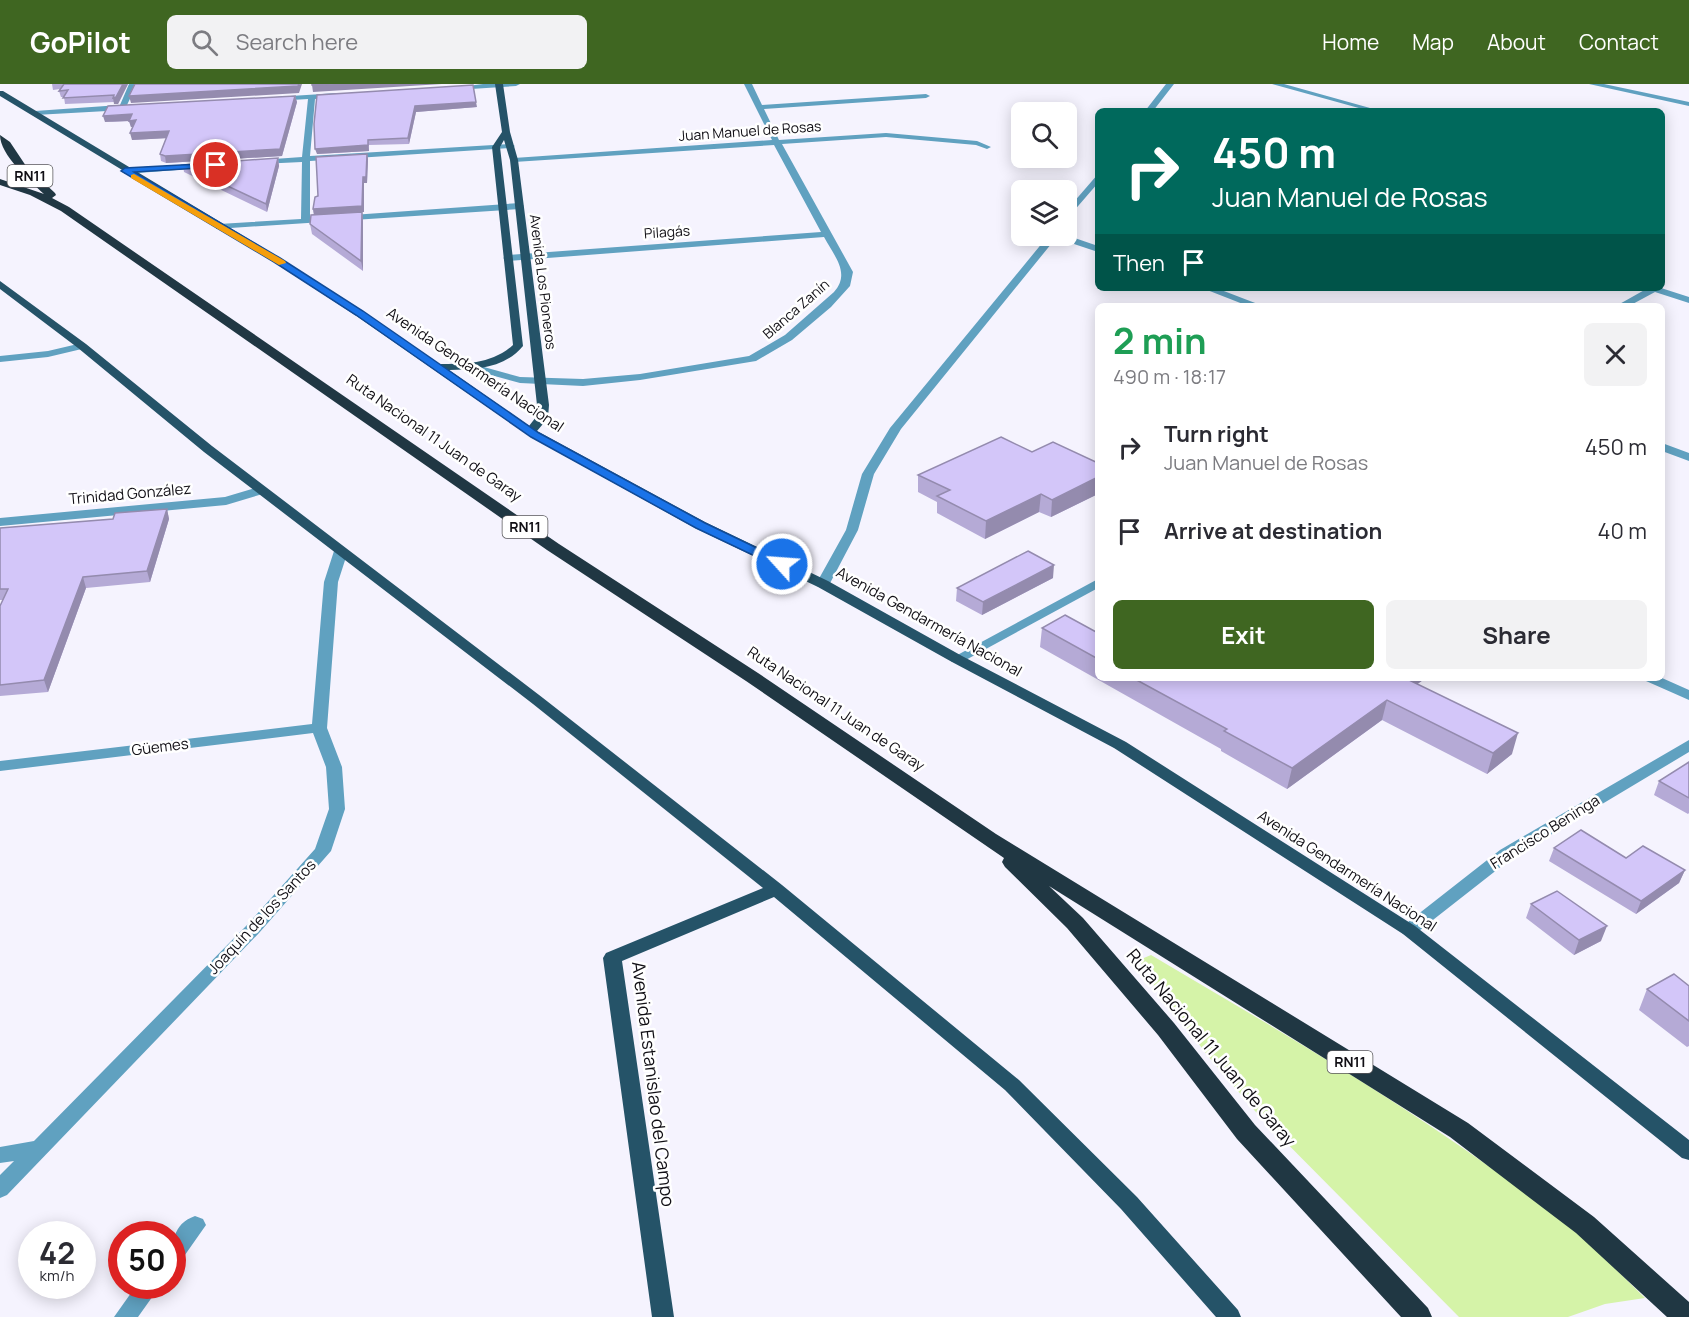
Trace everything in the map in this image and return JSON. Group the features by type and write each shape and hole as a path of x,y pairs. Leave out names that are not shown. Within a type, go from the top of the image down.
{"highway":[{"name":"Ruta Nacional 11 Juan de Garay","path":"0,138 7,144 22,168 65,209"},
{"name":"Ruta Nacional 11 Juan de Garay","path":"0,182 34,193 65,209 553,547 752,677 989,839 1459,1130 1585,1225 1686,1317"},
{"name":"Ruta Nacional 11 Juan de Garay","path":"989,839 1075,923 1166,1029 1246,1132 1418,1317"}],"main road":[{"name":"Avenida Los Pioneros","path":"499,85 506,132 514,160 541,382 542,418 530,432"},
{"name":"Avenida Gendarmería Nacional","path":"0,93 125,171 277,260 359,313 530,432 700,525 823,584 957,659 1119,745 1409,930 1689,1152"},
{"path":"436,367 473,367 496,362 518,346 496,147 506,132"},
{"path":"0,284 82,346 262,490 538,701 776,889 1012,1085 1129,1203 1230,1317"},
{"name":"Avenida Estanislao del Campo","path":"663,1317 612,958 776,889"}],"street":[{"path":"122,108 133,84"},
{"path":"440,89 516,84"},
{"name":"Blanca Zanín","path":"473,367 514,379 541,382 602,380 752,359 766,354 800,328 846,284 848,272 777,143 748,84"},
{"path":"1151,108 1170,84"},
{"path":"1276,84 1366,108"},
{"path":"1593,84 1689,104"},
{"path":"264,99 347,94"},
{"path":"305,221 306,159 312,96"},
{"path":"759,106 927,96"},
{"path":"35,113 134,107"},
{"name":"Juan Manuel de Rosas","path":"514,160 906,135 976,143 987,147"},
{"path":"250,163 511,146"},
{"path":"125,171 216,165"},
{"path":"1077,203 1095,181"},
{"path":"219,227 520,206"},
{"name":"Pilagás","path":"508,258 827,234"},
{"path":"1077,242 1095,248"},
{"path":"823,584 852,530 868,474 896,428 1044,246"},
{"path":"1216,291 1250,303"},
{"path":"1627,303 1650,291"},
{"path":"1660,291 1689,300"},
{"path":"0,359 48,354 82,346"},
{"path":"1665,448 1689,457"},
{"name":"Trinidad González","path":"0,522 226,501 262,490"},
{"name":"Joaquín de los Santos","path":"0,1189 253,929 323,851 337,809 334,767 320,728 331,582 341,551"},
{"path":"957,659 1095,585"},
{"path":"1657,681 1689,696"},
{"name":"Güemes","path":"0,766 320,728"},
{"name":"Francisco Beninga","path":"1409,930 1506,854 1689,745"},
{"path":"0,1155 39,1148"},
{"path":"186,1237 195,1226"},
{"path":"125,1317 139,1299"}],"green space":[{"path":"1151,955 1366,1084 1471,1154 1572,1229 1645,1298 1605,1304 1568,1317 1459,1317 1255,1111 1208,1056 1148,978 1139,960"}],"building":[{"path":"64,84 123,84 116,97 113,98 114,95 63,98 68,90 59,91"},
{"path":"135,84 299,84 298,86 129,96"},
{"path":"473,85 476,102 415,106 408,138 368,140 368,145 315,149 314,124 317,95"},
{"path":"295,96 280,149 165,156 160,154 169,131 130,133 136,120 129,121 132,114 103,116 108,106"},
{"path":"367,154 362,206 313,209 315,197 318,196 316,157"},
{"path":"278,158 266,204 183,165"},
{"path":"362,212 361,261 310,224 311,215"},
{"path":"1001,437 1032,452 1053,442 1095,462 1095,478 1052,500 1041,494 986,521 937,496 950,490 918,475"},
{"path":"167,509 147,571 83,577 44,680 0,685 0,606 8,589 0,589 0,528 113,519 115,513"},
{"path":"1028,551 1054,565 983,602 957,588"},
{"path":"1065,615 1095,631 1095,657 1042,628"},
{"path":"1139,681 1411,681 1518,733 1493,753 1387,700 1292,768 1224,731 1227,729"},
{"path":"1689,762 1689,798 1659,781"},
{"path":"1581,830 1626,858 1643,846 1685,870 1641,901 1554,848"},
{"path":"1557,891 1607,926 1579,940 1531,904"},
{"path":"1674,974 1689,986 1689,1021 1647,989"}],"slow traffic":[{"path":"134,176 282,263"}],"route":[{"path":"216,165 125,171 277,260 359,313 535,435 700,525 782,564"}]}
